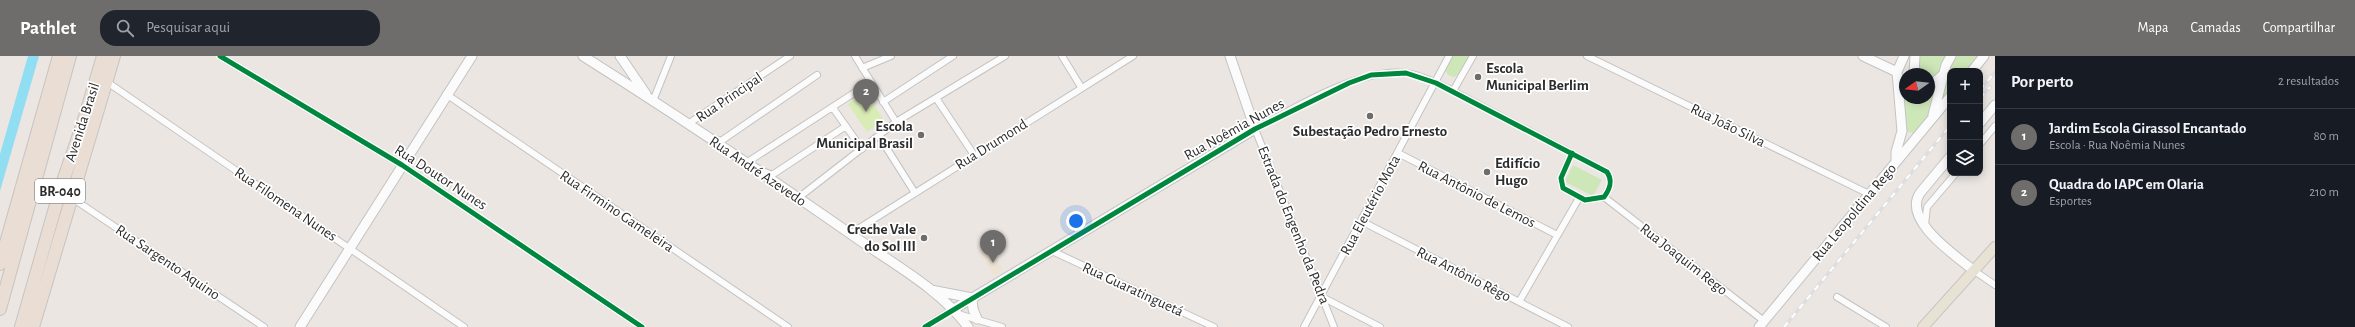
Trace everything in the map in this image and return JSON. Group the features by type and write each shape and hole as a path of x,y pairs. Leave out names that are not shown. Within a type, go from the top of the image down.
{"highway":[{"path":"0,264 59,56"},
{"name":"Avenida Brasil","path":"0,309 70,56"},
{"name":"Avenida Brasil","path":"21,327 61,187 83,123 103,56"},
{"name":"Avenida Brasil","path":"35,326 114,56"},
{"path":"0,282 10,229"}],"main road":[{"path":"1923,327 1995,247"}],"street":[{"name":"Rua Doutor Nunes","path":"220,56 402,164 642,327"},
{"path":"300,327 446,94 472,56"},
{"name":"Rua André Azevedo","path":"583,56 690,123 748,162 929,289 956,311 968,327"},
{"path":"620,56 652,99 671,56"},
{"name":"Rua Principal","path":"690,123 790,56"},
{"path":"855,56 896,122"},
{"path":"862,68 891,56"},
{"path":"884,102 953,56"},
{"path":"802,195 896,122 1005,56"},
{"path":"1062,56 1081,88"},
{"name":"Estrada do Engenho da Pedra","path":"1230,56 1255,129 1323,296 1334,327"},
{"name":"Rua Eleutério Mota","path":"1304,327 1323,296 1361,221 1450,56"},
{"path":"1453,91 1472,56"},
{"name":"Rua João Silva","path":"1587,56 1869,194"},
{"path":"1863,56 1897,72"},
{"path":"1896,161 1896,152 1902,131 1897,72 1904,56"},
{"path":"1914,68 1915,56"},
{"path":"1932,118 1950,56"},
{"path":"1974,68 1984,56"},
{"name":"Rua Drumond","path":"850,234 1129,57"},
{"name":"Rua Noêmia Nunes","path":"925,327 956,311 972,298 1255,129 1349,83 1372,75 1389,72 1406,73 1436,83 1572,154"},
{"path":"1935,81 1944,74"},
{"path":"690,123 721,141 817,76"},
{"name":"Rua Filomena Nunes","path":"107,82 464,327"},
{"path":"846,126 772,175 768,175 748,162 871,82"},
{"name":"Rua Firmino Gameleira","path":"446,94 788,327"},
{"path":"936,98 974,155"},
{"name":"Rua Leopoldina Rego","path":"1761,324 1947,100"},
{"path":"1983,120 1995,106"},
{"path":"833,108 862,149"},
{"path":"1983,140 1995,126"},
{"path":"879,136 915,193"},
{"name":"Rua Antônio de Lemos","path":"1398,153 1557,235"},
{"path":"1572,154 1607,172 1610,182 1610,189 1604,197 1591,201 1578,198 1566,192 1561,184 1564,169 1572,154"},
{"path":"1947,161 1917,198 1916,210 1925,227 1974,270 1995,285"},
{"path":"1925,227 1927,207 1953,176"},
{"name":"Rua Joaquim Rego","path":"1604,197 1761,324"},
{"name":"Rua Sargento Aquino","path":"72,198 264,327"},
{"path":"1519,302 1578,198"},
{"name":"Rua Antônio Rêgo","path":"1361,221 1568,327"},
{"name":"Rua Guaratinguetá","path":"1052,251 1214,327"},
{"name":"Rua André Azevedo","path":"929,289 972,298"},
{"path":"1323,296 1380,327"},
{"path":"1837,297 1886,327"},
{"path":"972,298 972,309 977,319"},
{"path":"956,311 1002,327"}],"shaded area":[{"path":"991,242 998,253 995,256 1003,270 994,276 978,250"}],"green space":[{"path":"1451,56 1469,56 1461,73 1454,77 1448,75 1445,70"},
{"path":"1915,56 1984,56 1974,68 1947,68 1947,101 1933,118 1943,75 1935,80 1935,68 1914,68"},
{"path":"1935,90 1938,90 1935,99"},
{"path":"865,92 884,120 867,132 848,104"},
{"path":"1903,104 1934,104 1930,115 1915,133 1906,132"},
{"path":"1573,165 1602,180 1593,196 1565,182"}],"water":[{"path":"28,56 39,56 0,191 0,154"}],"railway":[{"path":"1983,86 1995,72"},
{"path":"1983,95 1990,87"},
{"path":"1784,327 1947,130"}],"cycle path":[{"path":"220,56 402,165 642,327"},
{"path":"925,327 1255,129 1349,83 1371,75 1406,73 1436,83 1607,172 1610,179 1610,185 1604,197 1585,200 1563,188 1561,178 1572,153"}],"place":[{"name":"Escola Municipal Berlim","path":"1478,77"},
{"name":"Quadra do IAPC em Olaria","path":"866,112"},
{"name":"Subestação Pedro Ernesto","path":"1370,116"},
{"name":"Escola Municipal Brasil","path":"921,135"},
{"name":"Edifício Hugo","path":"1487,172"},
{"name":"Creche Vale do Sol III","path":"924,238"},
{"name":"Jardim Escola Girassol Encantado","path":"993,263"}]}
